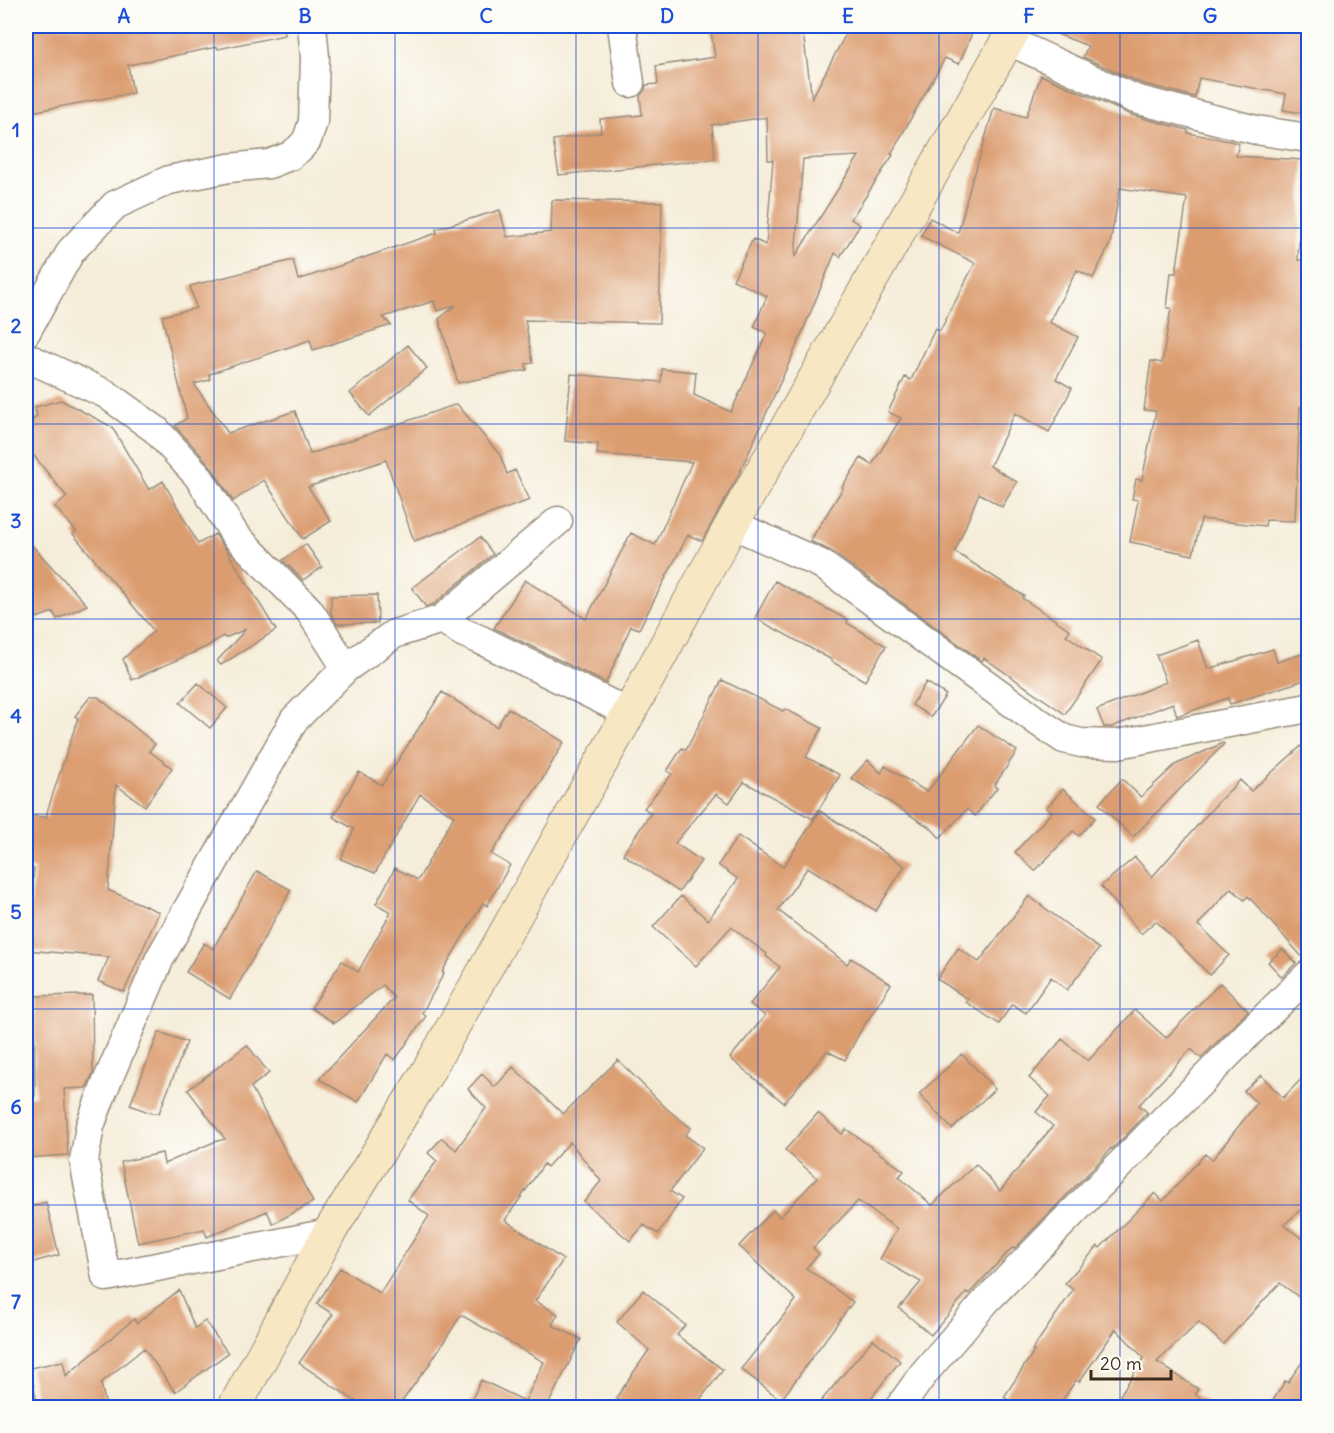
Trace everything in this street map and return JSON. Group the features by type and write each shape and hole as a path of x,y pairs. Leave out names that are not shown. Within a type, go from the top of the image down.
{"street":[{"path":"26,332 71,251 115,205 169,180 229,168 269,164 290,156 300,148 307,140 313,122 315,57 312,26"},
{"path":"622,26 630,83"},
{"path":"234,1407 329,1233 428,1071 732,524 1011,33 1135,99 1256,130 1308,138"},
{"path":"26,357 106,394 156,430 198,476 235,535 309,610 346,668"},
{"path":"329,1233 106,1277 84,1161 90,1126 160,958 294,720 346,668 394,634 442,620 558,520"},
{"path":"732,524 821,564 1064,739 1081,743 1118,744 1308,708"},
{"path":"442,620 462,632 629,713"},
{"path":"899,1407 924,1373 986,1301 1308,975"}],"building":[{"path":"26,26 284,26 285,35 128,65 133,93 26,113"},
{"path":"710,26 802,26 812,98 850,26 975,26 959,64 945,58 891,154 893,155 851,219 860,225 840,257 835,253 797,345 739,474 702,541 688,535 639,629 631,626 606,683 494,628 525,580 586,619 631,533 655,545 692,462 597,454 598,444 565,441 571,374 661,382 662,369 696,372 694,395 731,412 767,333 754,327 767,296 733,280 753,239 766,245 773,160 768,160 767,117 712,125 715,159 559,175 553,140 601,132 600,119 642,115 640,96 646,85 658,84 656,66 715,57","holes":["859,156 795,257 803,159"]},
{"path":"1039,26 1308,26 1308,114 1283,110 1286,94 1199,78 1195,97 1141,83 1083,57 1088,46"},
{"path":"1041,75 1131,115 1188,130 1188,133 1239,143 1236,156 1304,160 1298,260 1308,260 1308,407 1300,407 1295,521 1266,520 1265,526 1201,519 1193,555 1130,542 1138,500 1132,499 1136,479 1142,480 1156,411 1144,410 1151,361 1162,363 1171,308 1167,308 1171,273 1176,273 1187,198 1120,188 1110,244 1093,278 1077,270 1049,322 1078,337 1056,379 1072,388 1049,432 1015,413 990,466 1017,482 1002,507 979,493 955,552 1024,596 1022,598 1070,630 1066,635 1102,660 1065,714 984,658 982,661 831,551 810,541 861,458 872,465 901,418 888,412 905,377 911,380 935,329 940,331 975,263 921,236 930,218 958,233 994,108 1026,117"},
{"path":"552,200 662,202 659,323 525,320 533,363 526,364 527,370 458,383 439,319 456,305 437,311 434,301 383,317 391,325 313,350 310,340 209,374 210,380 194,384 228,433 295,411 310,454 457,404 500,455 507,474 515,470 530,500 414,541 386,460 308,487 331,521 303,539 264,480 233,501 210,465 175,426 187,418 162,316 196,308 190,286 293,260 298,280 437,233 436,229 500,210 507,237 551,232"},
{"path":"408,345 427,368 369,416 350,393"},
{"path":"61,400 112,427 149,490 163,481 198,544 215,534 276,630 221,665 217,661 246,629 225,638 223,636 206,647 132,680 123,659 154,631 73,534 76,531 55,507 67,497 26,446 26,426 37,416 35,407"},
{"path":"480,537 493,554 434,604 426,607 412,588"},
{"path":"26,539 87,605 57,619 53,612 26,622"},
{"path":"306,544 322,567 303,580 283,560"},
{"path":"775,581 848,620 847,623 886,646 865,681 832,660 755,618"},
{"path":"377,595 378,623 337,624 331,613 331,596"},
{"path":"1198,640 1208,669 1273,649 1277,662 1308,652 1308,679 1230,704 1228,698 1177,716 1173,703 1112,727 1104,727 1097,710 1166,682 1156,655"},
{"path":"722,680 822,728 806,757 840,775 813,819 744,782 729,803 716,794 675,843 701,861 679,892 623,854 651,813 644,808 672,774 667,771 682,748 686,750"},
{"path":"926,682 946,695 931,717 912,705"},
{"path":"198,683 227,708 210,728 180,703"},
{"path":"442,692 497,727 508,708 564,742 540,783 491,854 510,865 487,906 483,903 442,972 444,973 422,1013 426,1016 395,1060 387,1054 358,1102 319,1079 394,998 383,985 334,1023 311,1008 342,961 358,972 391,912 376,904 395,868 418,880 454,816 420,794 375,873 341,859 354,829 333,817 359,772 382,785"},
{"path":"90,697 98,697 155,744 149,751 172,768 145,806 116,785 108,890 159,912 124,992 98,981 109,957 26,950 34,869 26,868 26,816 47,817 78,718 75,716"},
{"path":"978,725 1017,751 994,786 997,788 975,816 967,809 940,838 931,828 851,778 868,760 881,773 885,766 927,792"},
{"path":"1308,740 1308,959 1304,959 1248,896 1244,900 1231,888 1198,925 1229,955 1210,975 1156,921 1141,934 1101,886 1135,857 1152,877 1240,780 1251,791"},
{"path":"1223,743 1133,837 1099,804 1122,779 1141,797 1175,765"},
{"path":"1063,789 1095,818 1079,836 1073,831 1035,871 1015,852 1052,812 1046,808"},
{"path":"820,811 905,866 876,911 808,867 778,910 847,964 851,958 891,984 845,1060 827,1051 784,1103 730,1058 765,1016 750,1004 780,967 766,956 767,954 731,927 696,966 653,927 681,896 708,920 738,879 718,865 738,836 783,867"},
{"path":"257,871 291,890 230,999 186,972 204,943 213,949"},
{"path":"1029,896 1099,949 1067,990 1051,977 1026,1013 1012,1004 999,1024 966,1002 968,999 937,979 958,948 979,962"},
{"path":"1283,949 1296,963 1282,977 1268,962"},
{"path":"1220,983 1248,1011 1201,1058 1191,1049 1139,1105 1147,1112 1135,1126 969,1294 967,1292 931,1335 899,1308 921,1282 880,1259 897,1229 858,1201 813,1248 819,1254 806,1268 853,1302 781,1400 741,1369 796,1300 739,1246 773,1210 780,1217 817,1178 785,1150 818,1113 842,1134 846,1129 904,1171 899,1177 932,1205 976,1164 1000,1191 1053,1126 1036,1112 1050,1096 1029,1078 1062,1039 1088,1061 1135,1010 1166,1038"},
{"path":"92,995 93,1073 86,1088 64,1089 68,1155 26,1158 26,1097 35,1096 34,996"},
{"path":"159,1032 187,1042 159,1113 151,1113 130,1105"},
{"path":"247,1045 269,1073 251,1087 313,1202 273,1224 267,1211 207,1237 204,1229 138,1243 121,1162 162,1153 164,1164 225,1139 188,1090"},
{"path":"962,1054 995,1089 952,1129 919,1094"},
{"path":"618,1060 667,1109 691,1128 685,1135 703,1148 670,1191 682,1199 658,1234 644,1225 630,1241 584,1202 601,1181 570,1142 547,1167 544,1164 505,1220 563,1260 535,1301 558,1314 552,1325 581,1339 547,1407 468,1407 481,1380 525,1401 544,1362 461,1315 425,1371 398,1407 364,1407 299,1363 333,1314 317,1304 340,1268 380,1293 429,1216 408,1200 437,1161 428,1153 442,1138 456,1150 486,1108 468,1089 482,1074 495,1087 513,1067 563,1114"},
{"path":"1308,1072 1308,1203 1284,1225 1308,1243 1308,1304 1280,1283 1223,1344 1199,1322 1157,1362 1198,1389 1195,1394 1213,1407 1138,1407 1120,1395 1144,1358 1116,1329 1079,1382 1076,1380 1058,1407 1017,1407 1004,1397 1034,1351 1032,1350 1073,1290 1065,1283 1098,1246 1100,1248 1155,1193 1163,1201 1205,1154 1212,1160 1257,1103 1244,1091 1261,1075 1283,1098"},
{"path":"46,1202 59,1255 26,1264 26,1208"},
{"path":"179,1290 195,1328 205,1321 228,1353 175,1392 144,1348 101,1383 106,1407 38,1407 30,1368 63,1361 66,1376 134,1319 137,1323"},
{"path":"643,1290 685,1325 677,1335 723,1370 694,1407 630,1407 616,1398 649,1350 617,1322"},
{"path":"873,1339 900,1361 864,1407 816,1407"},
{"path":"1308,1354 1308,1407 1269,1407 1285,1381 1288,1382"}]}
